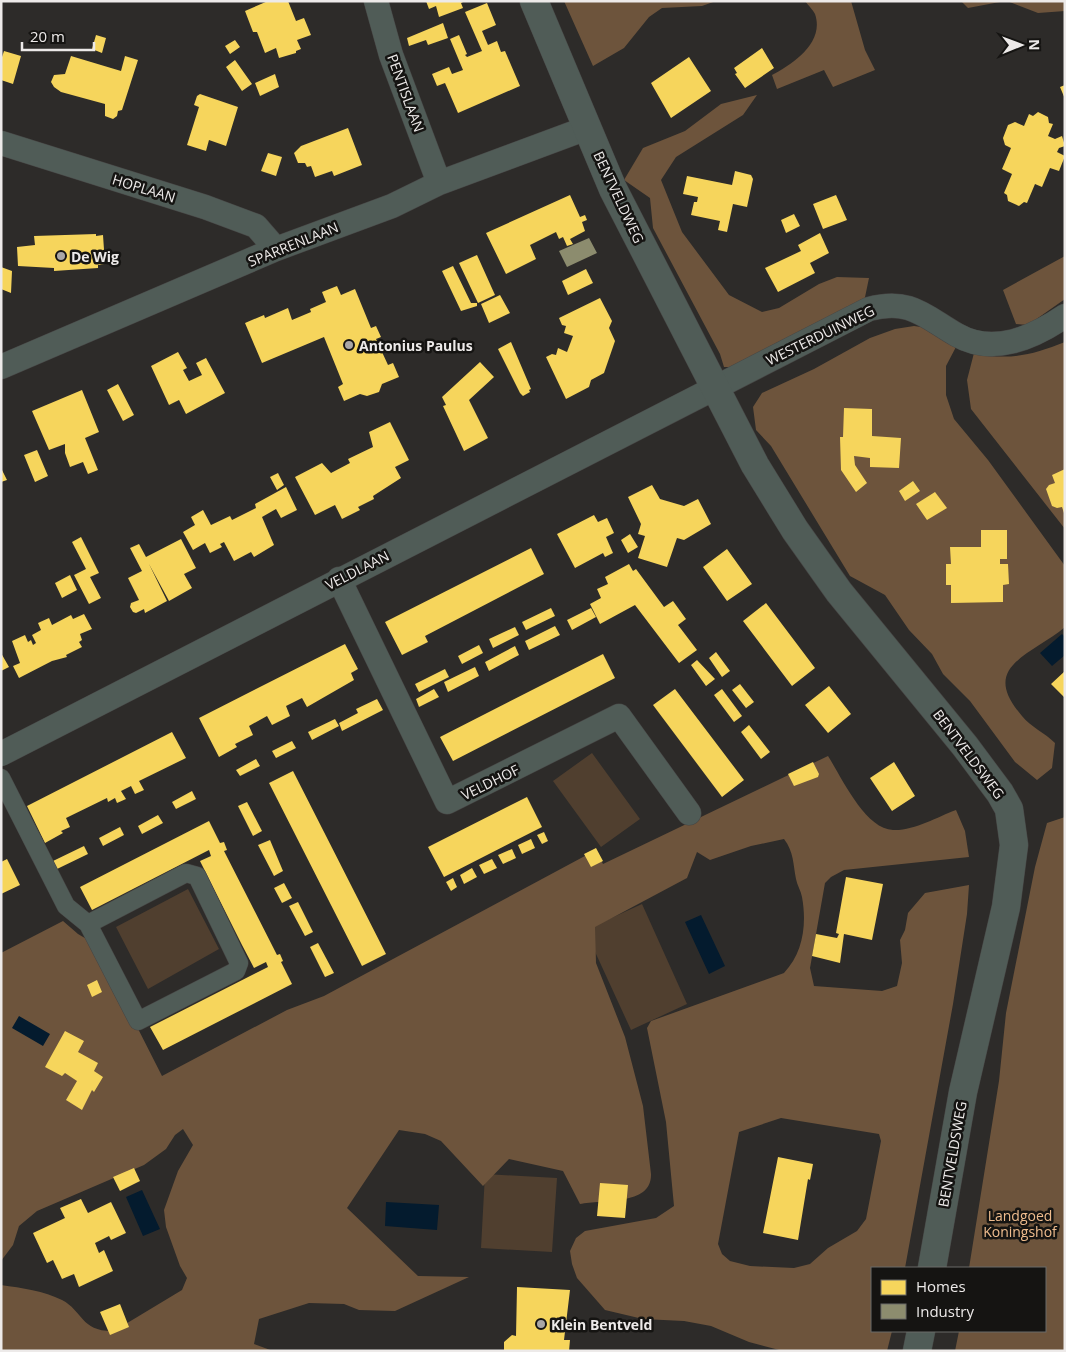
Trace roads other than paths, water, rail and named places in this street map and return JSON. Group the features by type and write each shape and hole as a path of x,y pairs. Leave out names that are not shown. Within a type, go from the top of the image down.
{"street":[{"name":"PENTISLAAN","path":"376,1 391,55 439,183"},
{"name":"BENTVELDWEG","path":"534,1 613,189 714,389"},
{"name":"SPARRENLAAN","path":"1,367 276,250 392,206 439,183 588,128"},
{"name":"HOPLAAN","path":"1,143 205,207 256,226 276,250"},
{"name":"WESTERDUINWEG","path":"714,389 870,309 883,305 896,305 915,309 968,340 1002,344 1024,339 1042,331 1065,316"},
{"name":"VELDLAAN","path":"1,754 714,389"},
{"name":"BENTVELDSWEG","path":"714,389 755,465 801,538 863,622 965,746 1000,793 1009,809 1014,845 1006,907 963,1092 932,1267"},
{"name":"VELDHOF","path":"340,579 447,802 619,716 689,813"},
{"path":"1,778 66,906 88,924 138,1021 236,971 239,963 197,876 186,873 88,924"},
{"path":"917,1351 921,1332"}],"water":[{"path":"1062,634 1065,637 1065,655 1052,666 1040,653"},
{"path":"701,915 725,966 709,974 685,922"},
{"path":"19,1016 50,1034 43,1046 12,1028"},
{"path":"142,1190 160,1229 143,1236 126,1197"},
{"path":"386,1202 439,1205 437,1230 385,1226"}],"place":[{"name":"De Wig","path":"61,256"},
{"name":"Antonius Paulus","path":"349,345"},
{"name":"Klein Bentveld","path":"541,1324"}],"park label":[{"name":"Landgoed Koningshof","path":"1020,1224"}]}
